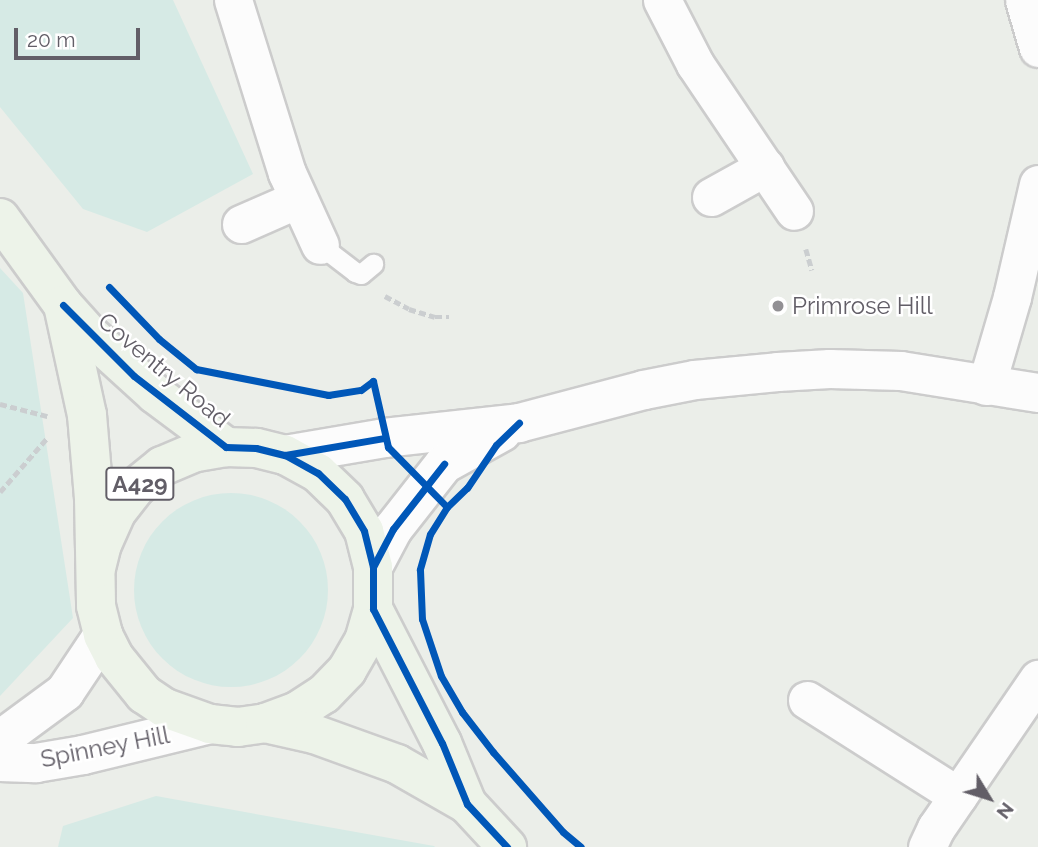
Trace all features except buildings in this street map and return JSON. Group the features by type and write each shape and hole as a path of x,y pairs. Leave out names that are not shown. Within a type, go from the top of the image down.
{"main road":[{"name":"Coventry Road","path":"0,218 63,305 141,382 226,447"},
{"name":"Coventry Road","path":"63,305 87,415 94,498 96,606 103,635 127,677 165,708 210,724 238,727 265,723 296,712 324,694 347,670 364,641 373,609 373,567 364,531 345,499 318,473 285,455 256,448 226,447 193,453 162,466 136,487 116,513 102,544 96,568"},
{"name":"Coventry Road","path":"373,609 442,743 467,804"},
{"name":"Coventry Road","path":"265,723 339,742 397,764 467,804 507,847"}],"street":[{"path":"233,0 287,173 320,245"},
{"path":"662,0 695,64 794,211"},
{"path":"1024,0 1038,48"},
{"path":"711,197 765,167"},
{"path":"986,386 1012,297 1038,184"},
{"path":"241,224 298,200"},
{"path":"285,455 384,438 519,423 644,390 695,380 778,372 830,369 901,371 1038,393"},
{"path":"373,567 393,529 444,464 519,423"},
{"name":"Spinney Hill","path":"0,740 65,692 103,635"},
{"path":"927,847 958,796 1038,679"},
{"path":"807,700 958,796"},
{"name":"Spinney Hill","path":"0,762 36,763 83,755 210,724"}],"lane":[{"path":"320,245 348,268 367,269"}],"path":[{"path":"367,269 392,302 435,317 449,317"},
{"path":"0,404 46,416 59,415"},
{"path":"0,492 51,433"}],"shaded area":[{"path":"0,0 173,0 253,174 147,232 83,209 0,107"},
{"path":"0,268 23,293 73,618 0,696"},
{"path":"231,493 268,500 300,521 321,553 328,590 321,627 300,659 268,680 231,687 194,680 162,659 141,627 134,590 141,553 162,521 194,500"},
{"path":"156,796 435,847 58,847 63,826"}],"cycle path":[{"path":"109,287 159,339 196,369 328,395 361,390 373,381 388,447 447,507 430,534 420,570 422,619 441,676 462,712 493,752 563,832 581,847"},
{"path":"63,305 134,376 226,447 256,448 285,455 318,473 345,499 364,531 373,567 373,609 442,743 467,804 507,847"},
{"path":"447,507 467,488 496,445 519,423"},
{"path":"285,455 384,438"},
{"path":"373,567 393,529 444,464"}],"place":[{"name":"Primrose Hill","path":"778,306"}]}
